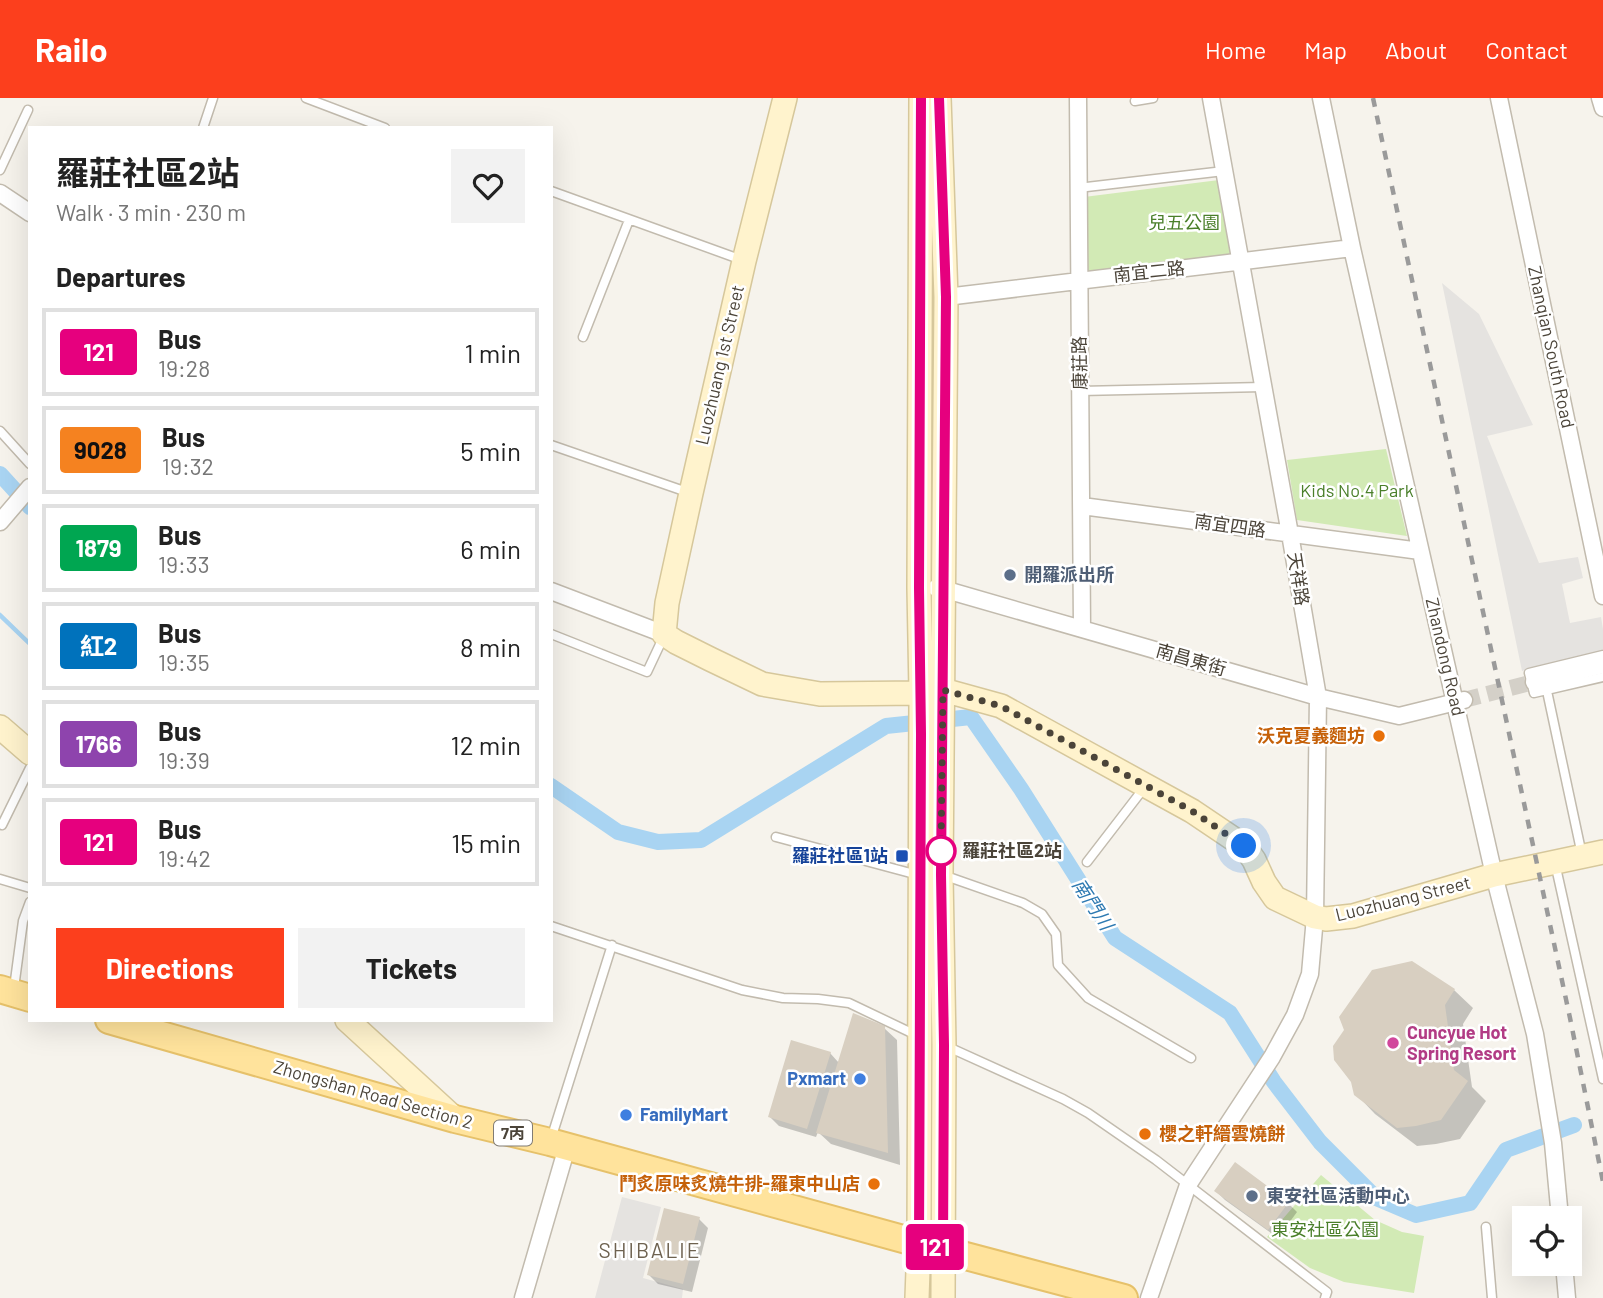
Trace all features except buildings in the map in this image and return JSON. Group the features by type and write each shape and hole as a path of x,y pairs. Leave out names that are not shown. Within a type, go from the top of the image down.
{"main road":[{"name":"Zhongshan Road Section 2","path":"116,1022 455,1119 1124,1298"}],"street":[{"name":"Luozhuang 1st Street","path":"664,634 667,603 691,493 744,261 785,98"},
{"name":"康莊路","path":"1078,98 1082,628"},
{"name":"天祥路","path":"1188,1185 1272,1057 1296,1015 1310,974 1315,917 1318,697 1211,98"},
{"name":"Zhandong Road","path":"1321,98 1420,551 1460,701 1494,875 1535,1034 1553,1143 1559,1206"},
{"name":"Zhanqian South Road","path":"1499,98 1603,596"},
{"path":"1600,98 1603,108"},
{"path":"930,102 946,297 943,589 932,692 930,875 919,1037 931,1246 943,1298"},
{"path":"930,102 919,588 932,692"},
{"path":"0,193 28,212"},
{"name":"南宜二路","path":"946,297 1352,248"},
{"path":"8,512 28,489"},
{"name":"南宜四路","path":"1082,506 1420,551"},
{"name":"南昌東街","path":"919,588 943,589 1318,697 1399,716 1460,701"},
{"path":"553,592 664,634"},
{"name":"Luozhuang Street","path":"664,634 698,654 762,684 820,694 932,692 1001,706 1192,811 1244,846 1275,898 1315,917 1325,919 1353,916 1494,875 1593,854"},
{"path":"1540,686 1603,665"},
{"path":"0,727 28,751"},
{"path":"917,1298 931,1246 944,1045 930,875"},
{"path":"348,1022 455,1119"},
{"path":"523,1298 559,1145"},
{"path":"1149,1298 1188,1185"},
{"path":"1565,1276 1567,1298"}],"lane":[{"path":"204,126 213,98"},
{"path":"306,98 380,126"},
{"path":"1135,101 1153,98"},
{"path":"0,170 28,110"},
{"path":"1078,188 1224,171"},
{"path":"553,192 744,261"},
{"path":"583,337 629,220"},
{"path":"1080,391 1263,387"},
{"path":"0,431 28,462"},
{"path":"553,446 691,493"},
{"path":"553,635 647,672 664,634"},
{"path":"1603,655 1529,673 1534,694 1540,686 1603,677"},
{"path":"1540,686 1593,854"},
{"path":"2,825 28,772"},
{"path":"1087,862 1145,785"},
{"path":"776,837 930,875 1023,903 1042,914 1056,934 1058,965 1088,998 1191,1058"},
{"path":"1555,862 1603,1079"},
{"path":"0,879 28,887"},
{"path":"14,993 23,921 28,907"},
{"path":"553,927 742,990 783,998 849,1003 1063,1100 1088,1113 1156,1160 1327,1292 1325,1298"},
{"path":"559,1145 612,945"},
{"path":"1486,1227 1492,1298"}],"green space":[{"name":"兒五公園","path":"1219,180 1232,257 1088,271 1084,197"},
{"name":"Kids No.4 Park","path":"1386,449 1407,536 1297,520 1287,460"},
{"name":"東安社區公園","path":"1321,1175 1375,1220 1402,1232 1424,1236 1414,1293 1344,1282 1310,1268 1267,1237"}],"shaded area":[{"path":"1442,283 1479,314 1533,425 1487,436 1539,563 1578,557 1583,578 1562,584 1570,623 1601,617 1603,649 1600,652 1522,671"},
{"path":"622,1197 661,1207 643,1278 683,1289 682,1298 595,1298"}],"waterway":[{"name":"南門川","path":"0,474 28,505"},
{"path":"0,615 28,642"},
{"name":"南門川","path":"553,787 618,832 658,842 701,840 886,726 971,717 1021,789 1115,938 1230,1013 1274,1082 1320,1142 1376,1198 1416,1215 1470,1203 1506,1150 1574,1125"}],"tunnel":[{"path":"1464,700 1534,682"}],"railway":[{"path":"1373,98 1603,1182"}],"bus line":[{"name":"121","path":"921,98 919,1242 943,1250 941,875 946,297 939,98"}],"place":[{"name":"開羅派出所","path":"1010,575"},
{"name":"沃克夏義麵坊","path":"1379,736"},
{"name":"羅莊社區2站","path":"941,851"},
{"name":"羅莊社區1站","path":"902,856"},
{"name":"Cuncyue Hot Spring Resort","path":"1393,1043"},
{"name":"Pxmart","path":"860,1079"},
{"name":"FamilyMart","path":"626,1115"},
{"name":"櫻之軒縉雲燒餅","path":"1145,1134"},
{"name":"鬥炙原味炙燒牛排-羅東中山店","path":"874,1184"},
{"name":"東安社區活動中心","path":"1252,1196"}],"district":[{"name":"SHIBALIE","path":"650,1251"}],"route":[{"path":"941,851 943,690 1001,706 1192,811 1244,846"}]}
